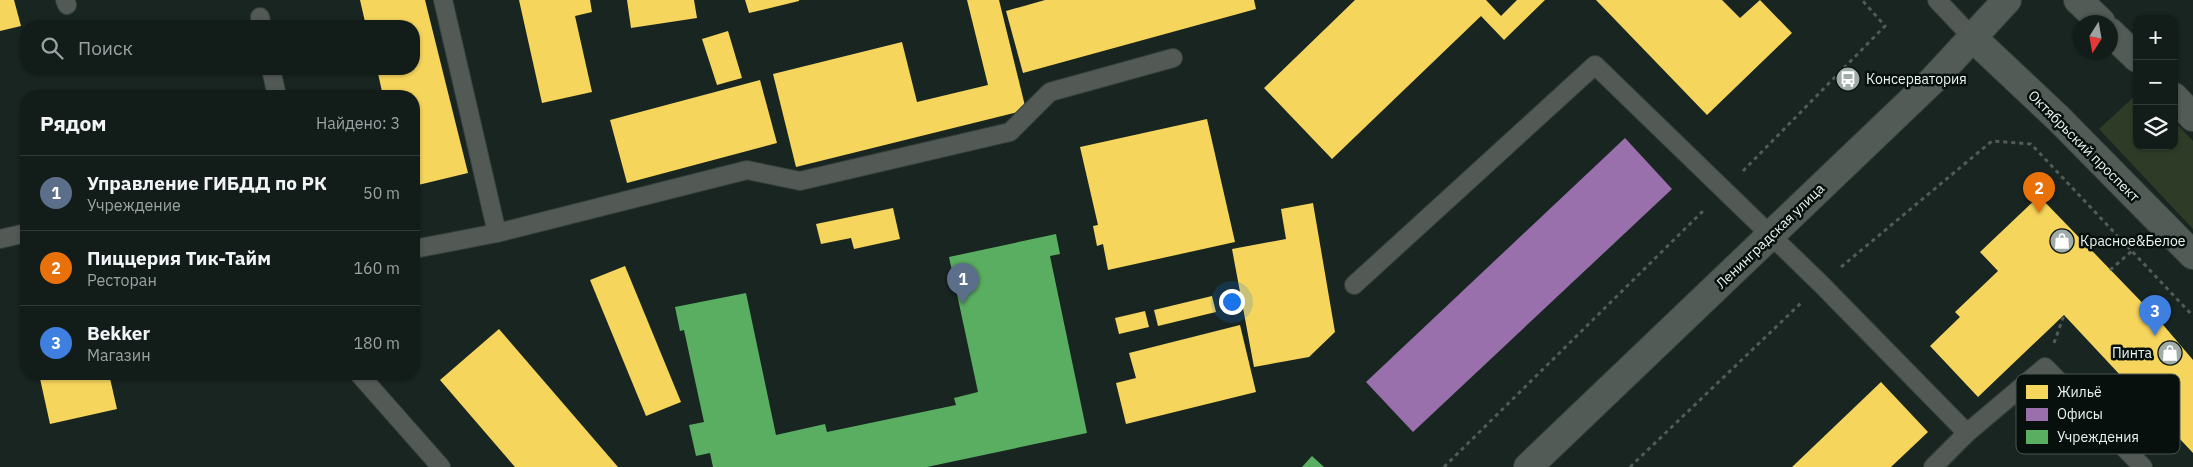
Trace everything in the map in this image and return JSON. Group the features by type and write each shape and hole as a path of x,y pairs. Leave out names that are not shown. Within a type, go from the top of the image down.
{"main road":[{"name":"Ленинградская улица","path":"1528,467 1934,80 2007,0"},
{"path":"2078,0 2094,15"},
{"name":"Октябрьский проспект","path":"1973,38 2058,120 2193,256"},
{"path":"2118,40 2133,54"},
{"path":"2178,101 2193,117"}],"lane":[{"path":"443,0 497,233"},
{"path":"1937,0 1973,38"},
{"path":"420,249 497,233 748,170 800,181 1010,132 1050,92 1173,58"},
{"path":"1354,285 1595,65 1821,284 1967,433"},
{"path":"272,75 276,90"},
{"path":"0,239 20,234"},
{"path":"2037,374 2046,366 2054,374"},
{"path":"364,380 441,467"},
{"path":"1933,467 1967,433 2016,391"},
{"path":"2131,454 2143,467"}],"path":[{"path":"1444,467 1725,190 1885,26 1862,0"},
{"path":"2031,144 2193,316"},
{"path":"2110,270 2132,251"}],"green space":[{"path":"2133,98 2133,150 2178,150 2178,125 2193,141 2193,229 2099,129"}],"building: Жильё":[{"path":"0,0 14,0 20,26 0,31"},
{"path":"360,0 425,0 468,173 420,185 420,90 382,90 378,75 420,75 420,20 365,20"},
{"path":"519,0 590,0 592,12 575,16 592,92 542,103"},
{"path":"627,0 694,0 697,18 631,28"},
{"path":"745,0 799,0 799,1 749,13"},
{"path":"967,0 999,0 1026,110 796,167 773,74 902,42 917,102 988,85"},
{"path":"1045,0 1254,0 1256,9 1023,73 1006,11"},
{"path":"1355,0 1486,0 1501,16 1517,0 1545,0 1504,40 1481,16 1332,159 1264,88"},
{"path":"1596,0 1722,0 1740,18 1760,0 1792,33 1707,115"},
{"path":"728,31 742,78 717,85 702,39"},
{"path":"760,80 777,143 627,183 610,120"},
{"path":"1207,119 1235,242 1108,270 1103,244 1097,246 1093,226 1098,225 1080,147"},
{"path":"2039,196 2159,320 2193,360 2193,453 2180,439 2180,374 2119,374 2064,315 1978,397 1930,346 1960,317 1955,312 1998,271 1980,252"},
{"path":"1313,203 1335,332 1309,357 1254,367 1232,249 1286,239 1281,209"},
{"path":"893,208 900,239 854,249 851,238 821,244 816,224"},
{"path":"625,266 681,402 646,416 590,280"},
{"path":"1212,296 1216,312 1158,326 1154,310"},
{"path":"1145,311 1149,327 1119,334 1115,318"},
{"path":"1240,325 1256,392 1126,424 1116,383 1136,378 1129,353"},
{"path":"499,329 618,467 515,467 440,380"},
{"path":"40,380 110,380 117,409 50,424"},
{"path":"1881,382 1928,432 1891,467 1792,467"}],"building: Офисы":[{"path":"1625,138 1672,189 1413,432 1366,382"}],"building: Учреждения":[{"path":"1056,234 1060,254 1050,256 1087,433 927,467 713,467 710,453 696,456 689,425 704,422 684,330 680,331 675,307 746,293 776,435 825,424 827,432 956,405 954,398 978,392 949,257"},
{"path":"1312,456 1324,467 1302,467"}],"place":[{"name":"Консерватория","path":"1848,79"},
{"name":"Пиццерия Тик-Тайм","path":"2039,213"},
{"name":"Красное&Белое","path":"2062,241"},
{"name":"Управление ГИБДД по РК","path":"963,304"},
{"name":"Bekker","path":"2155,336"},
{"name":"Пинта","path":"2170,353"}]}
